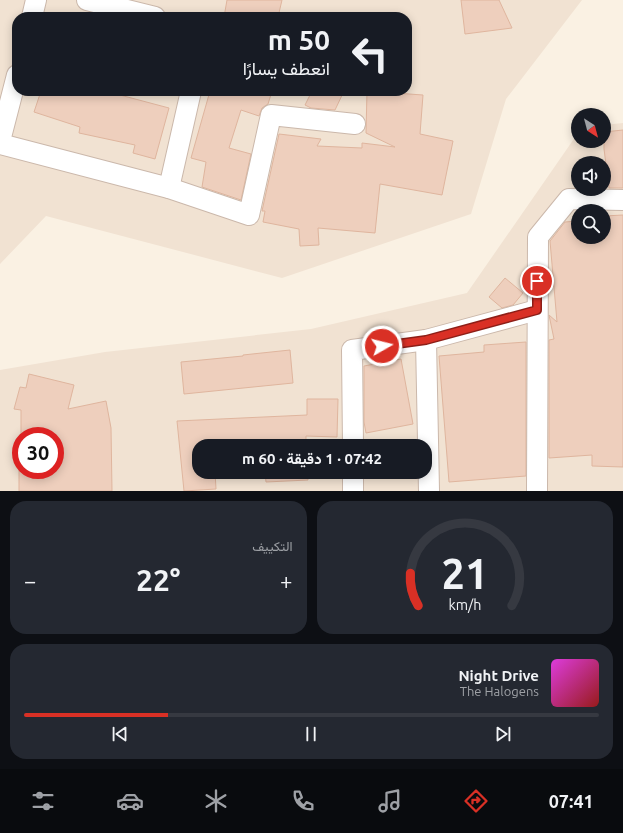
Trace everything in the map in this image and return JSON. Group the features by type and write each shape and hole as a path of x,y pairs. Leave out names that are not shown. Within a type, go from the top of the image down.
{"street":[{"path":"33,12 36,0"},
{"path":"87,0 135,12"},
{"path":"12,95 0,142 169,188 249,215 271,115 355,124"},
{"path":"169,188 190,96"},
{"path":"537,491 538,236 569,199 623,200"},
{"path":"353,439 352,350 426,340 537,310"},
{"path":"426,340 429,491"},
{"path":"353,479 353,491"}],"shaded area":[{"path":"0,0 582,0 506,99 471,214 282,278 46,216 0,264"},
{"path":"623,123 623,491 0,491 0,370 105,352 311,329 467,293 571,143 571,148 611,148 611,124"}],"building":[{"path":"227,0 282,0 279,12 225,12"},
{"path":"461,0 499,0 512,28 465,34"},
{"path":"423,95 420,134 453,141 442,195 380,184 375,233 318,228 319,245 300,246 299,229 263,222 265,211 262,211 279,134 321,139 317,146 362,148 362,143 395,147 366,133 367,96"},
{"path":"39,96 124,96 169,108 155,159 133,153 135,145 79,133 80,127 34,112"},
{"path":"209,96 270,96 268,104 262,108 259,116 241,110 229,148 251,154 241,200 202,187 206,162 191,158"},
{"path":"310,96 342,96 335,110 311,108 305,105"},
{"path":"623,130 623,188 611,188 611,156 605,156 604,148 611,148 611,131"},
{"path":"623,215 623,467 592,466 592,455 549,458 549,340 554,339 549,315 557,322 550,241 565,222 571,222 571,244 611,244 611,216"},
{"path":"505,278 523,293 513,305 502,308 489,297"},
{"path":"526,342 526,476 449,482 439,356 484,352 484,345"},
{"path":"290,350 293,383 184,394 181,362"},
{"path":"401,359 413,424 366,433 364,422 364,366"},
{"path":"29,374 74,385 68,409 106,401 111,428 112,491 19,491 19,479 64,479 64,427 21,427 21,410 14,409 20,387 26,388"},
{"path":"307,399 338,399 337,437 306,436 306,439 192,439 192,479 215,479 216,489 184,491 177,421 307,415"},
{"path":"266,479 308,480 266,482"}],"route":[{"path":"382,346 426,340 537,310 537,281"}]}
